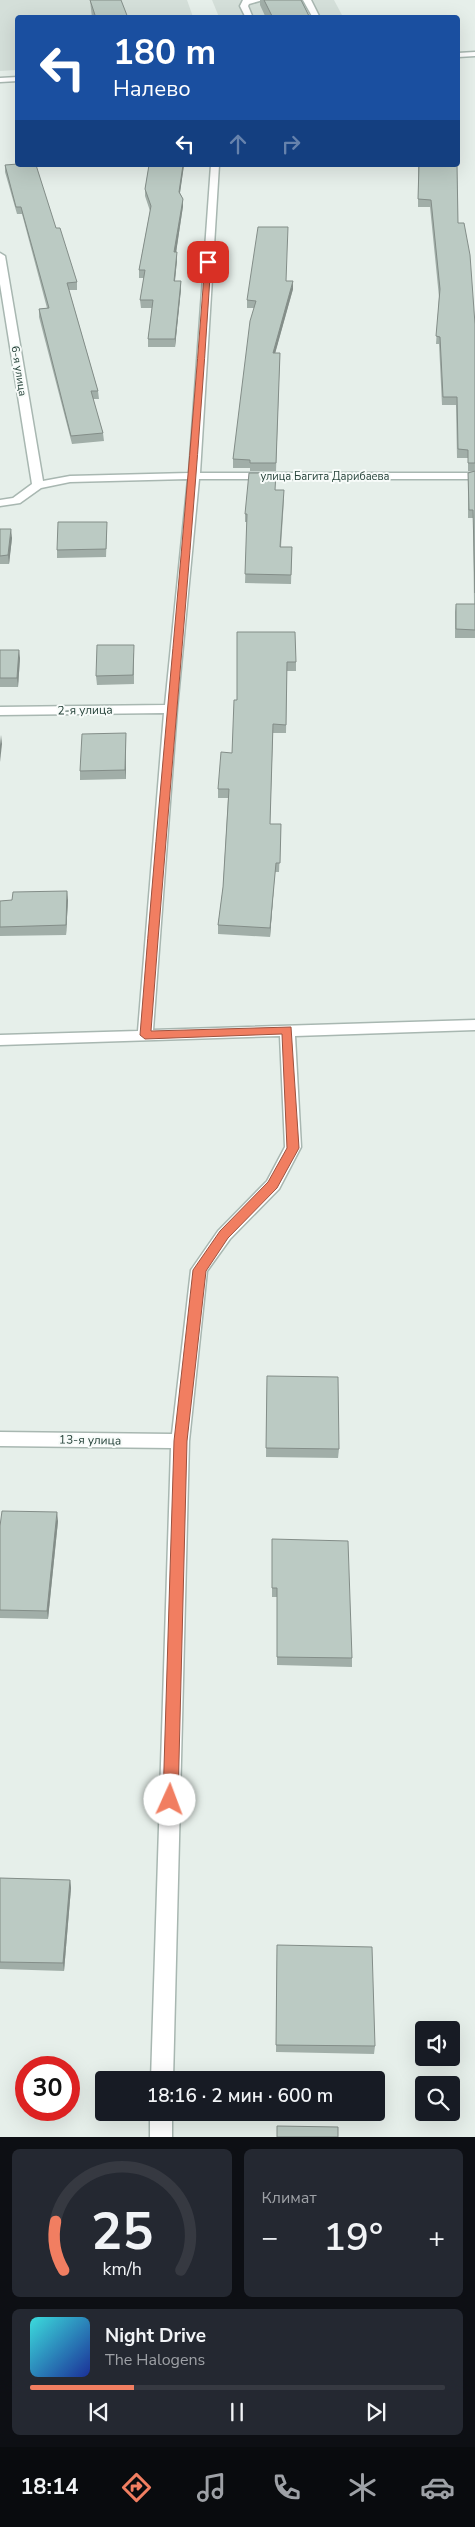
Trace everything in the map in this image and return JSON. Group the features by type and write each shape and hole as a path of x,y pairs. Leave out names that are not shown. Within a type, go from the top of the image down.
{"street":[{"path":"248,15 244,6 246,2 259,0"},
{"path":"307,0 315,15"},
{"path":"460,54 475,54"},
{"path":"0,80 15,79"},
{"path":"145,1035 171,709 194,476 215,167"},
{"name":"6-я улица","path":"0,256 38,485"},
{"name":"улица Багита Дарибаева","path":"0,503 16,501 38,485 70,479 194,476 475,476"},
{"name":"2-я улица","path":"0,711 171,709"},
{"path":"0,1040 475,1025"},
{"path":"162,2071 180,1441 200,1270 224,1235 273,1185 293,1148 287,1030"},
{"name":"13-я улица","path":"0,1439 180,1441"},
{"path":"161,2137 162,2121"}],"shaded area":[{"path":"0,0 187,0 192,15 15,15 15,70 0,71"},
{"path":"212,0 334,0 342,15 218,15"}],"building":[{"path":"90,0 121,0 127,15 95,15"},
{"path":"264,0 301,0 308,15 272,15"},
{"path":"5,165 37,167 56,228 60,228 77,282 67,283 98,391 91,391 103,433 71,436 39,309 49,308 21,207 16,207"},
{"path":"149,167 183,167 179,192 183,199 174,252 177,252 174,281 181,281 175,339 148,339 153,300 140,300 145,270 139,270 151,206 145,189"},
{"path":"419,167 457,167 458,223 464,223 470,255 475,324 475,463 468,463 468,450 458,449 457,397 443,397 440,337 436,336 440,289 431,200 418,199"},
{"path":"258,227 288,227 286,281 293,281 273,353 280,353 276,463 250,463 250,460 233,459 250,321 256,301 247,300"},
{"path":"475,471 475,593 473,510 469,510 468,473"},
{"path":"249,473 276,473 275,490 284,490 280,547 292,547 291,575 245,574 247,514 245,514"},
{"path":"58,522 107,522 106,549 57,550"},
{"path":"0,529 11,529 8,555 0,556"},
{"path":"456,604 475,604 475,630 456,629"},
{"path":"237,632 295,632 296,662 287,662 286,725 273,724 270,824 281,824 280,863 276,863 270,928 218,925 223,887 229,789 218,789 221,752 232,753 234,700 237,700"},
{"path":"97,645 134,645 133,675 96,676"},
{"path":"0,650 19,650 17,678 0,678"},
{"path":"126,733 125,770 80,771 82,734"},
{"path":"67,891 66,925 0,927 0,901 12,900 13,892"},
{"path":"267,1376 338,1377 339,1449 266,1448"},
{"path":"2,1511 57,1512 47,1611 0,1610 0,1526"},
{"path":"272,1539 348,1541 352,1658 277,1657 277,1588 272,1588"},
{"path":"0,1878 70,1880 63,1963 0,1962"},
{"path":"277,1945 372,1947 375,2046 276,2045"},
{"path":"277,2126 338,2127 338,2137 277,2137"}],"route":[{"path":"170,1800 180,1441 200,1270 224,1235 273,1185 293,1148 287,1030 145,1035 171,709 194,476 208,262"}]}
